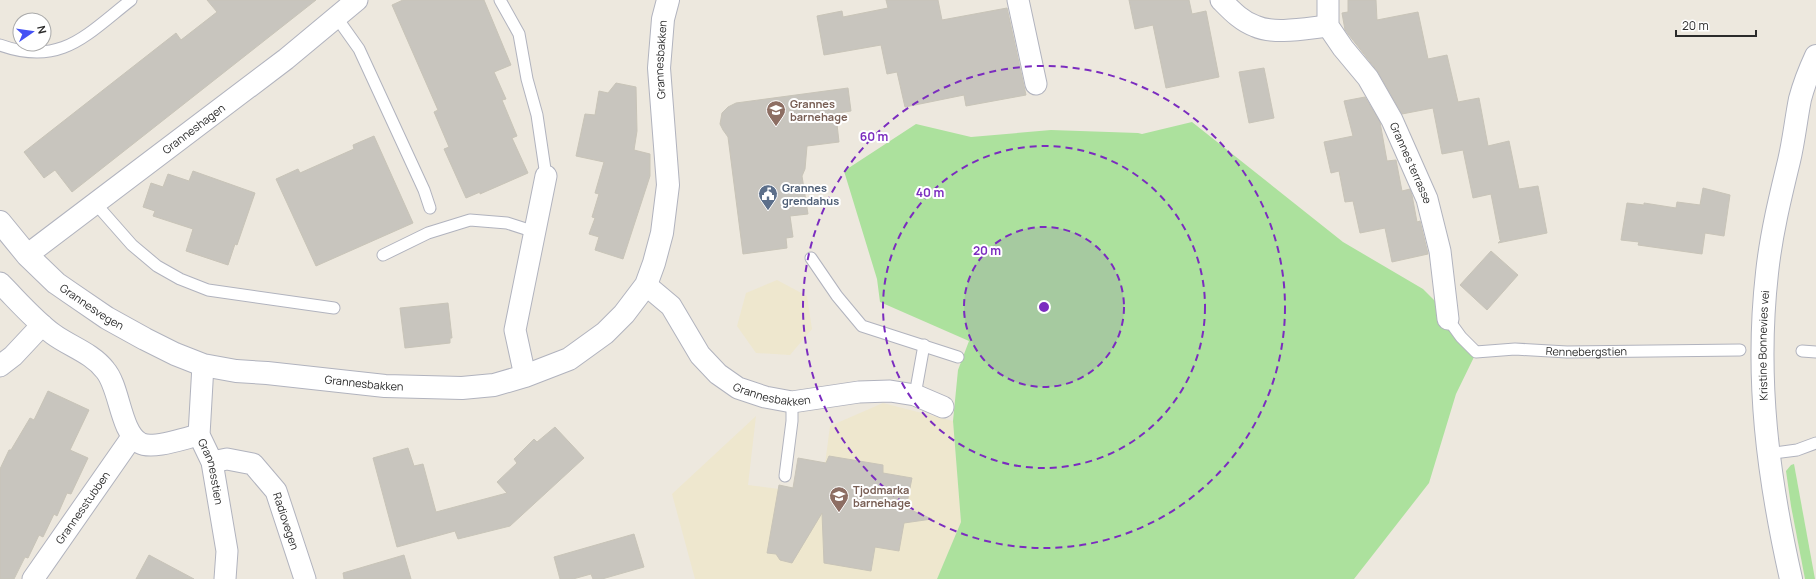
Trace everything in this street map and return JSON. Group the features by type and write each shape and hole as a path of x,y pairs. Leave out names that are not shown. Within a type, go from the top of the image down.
{"street":[{"name":"Granneshagen","path":"27,254 337,18 357,0"},
{"name":"Grannesbakken","path":"203,365 236,371 385,386 462,388 494,385 525,376 570,359 605,333 624,314 646,285 662,233 668,185 659,68 663,19 668,0"},
{"path":"1018,0 1036,84"},
{"path":"1221,0 1239,17 1255,27 1272,30 1328,26 1328,0"},
{"name":"Grannes terrasse","path":"1328,26 1343,48 1368,78 1392,120 1427,199 1440,251 1448,319"},
{"name":"Kristine Bonnevies vei","path":"1791,579 1775,505 1768,454 1763,403 1761,359 1763,316 1772,239 1801,97 1816,56"},
{"name":"Kristine Bonnevies vei","path":"1789,159 1816,103"},
{"path":"525,376 515,330 546,176"},
{"name":"Grannesvegen","path":"0,222 27,254 56,283 107,318 175,354 203,365"},
{"path":"0,283 42,325 71,346 96,361 106,370 113,383 122,416 132,436 140,443 149,445 199,435"},
{"name":"Grannesbakken","path":"646,285 671,306 700,355 718,374 738,388 765,398 792,402 859,392 890,391 915,395 943,407"},
{"path":"0,366 13,356 42,325"},
{"name":"Grannesstien","path":"203,365 199,435 212,462 227,551 225,579"},
{"name":"Grannesstubben","path":"33,579 132,436"},
{"name":"Radiovegen","path":"212,462 227,459 253,464 276,491 305,579"}],"lane":[{"path":"0,45 26,53 36,54 68,47 83,38 131,0"},
{"path":"500,0 520,34 527,79 537,115 546,176"},
{"path":"337,18 359,49 424,190 430,208"},
{"path":"95,203 132,245 157,266 180,279 208,290 334,308"},
{"path":"383,255 428,233 470,220 507,223 535,232"},
{"path":"810,258 837,296 862,326 958,357"},
{"name":"Rennebergstien","path":"1448,319 1461,337 1476,352 1515,349 1567,352 1740,350"},
{"path":"915,395 924,345"},
{"path":"1802,351 1816,352"},
{"path":"785,476 792,421 792,402"},
{"path":"1768,454 1797,450 1816,443"}],"shaded area":[{"path":"777,280 807,296 812,329 790,355 756,353 737,326 746,293"},
{"path":"883,403 953,421 961,522 937,579 695,579 672,494 756,416 748,485 794,491 825,464 830,426"}],"green space":[{"path":"1192,122 1343,242 1423,289 1440,306 1474,357 1456,394 1429,483 1354,579 937,579 961,522 953,421 958,370 969,341 880,302 877,279 844,171 916,124 971,137 1051,130 1142,134"},
{"path":"1794,464 1815,579 1805,579 1791,506 1786,471 1791,465"}],"building":[{"path":"207,0 316,0 72,192 55,170 44,178 24,152 176,33 181,40 217,12"},
{"path":"403,0 484,0 511,65 494,72 506,99 502,100 517,136 512,138 528,173 480,194 480,192 466,198 444,149 449,147 434,112 438,110 392,5"},
{"path":"886,0 938,0 942,20 1007,8 1026,95 966,106 964,95 905,107 897,72 887,74 881,45 824,55 817,16 842,11 843,17 888,8"},
{"path":"1129,0 1189,0 1192,14 1206,11 1219,77 1166,88 1153,25 1135,29"},
{"path":"1348,0 1376,0 1377,20 1418,12 1428,59 1447,55 1458,102 1479,98 1488,146 1509,141 1519,189 1538,186 1547,233 1498,243 1501,240 1491,194 1473,198 1463,150 1442,154 1433,108 1402,114 1378,72 1345,30 1342,13 1348,12"},
{"path":"1264,68 1274,118 1249,123 1239,72"},
{"path":"616,83 636,87 637,131 634,150 650,154 650,176 623,259 595,250 599,237 589,234 595,218 592,217 599,194 595,193 604,162 576,156 585,114 595,115 599,91 608,93"},
{"path":"848,88 851,111 838,113 839,124 837,124 839,142 807,146 805,169 802,176 808,214 790,216 793,237 786,238 787,248 743,254 728,137 720,124 722,113 728,107 736,103"},
{"path":"1365,97 1380,122 1387,161 1396,160 1402,191 1410,189 1417,222 1420,221 1428,254 1392,262 1385,228 1360,233 1353,201 1345,202 1339,171 1331,173 1324,142 1353,136 1344,101"},
{"path":"374,136 413,223 316,266 276,179 298,169 300,173 354,149 353,145"},
{"path":"193,171 255,193 237,245 235,244 228,265 186,251 193,229 153,216 155,211 143,207 151,183 163,187 168,174 189,181"},
{"path":"1703,188 1730,195 1724,236 1705,233 1702,254 1638,245 1639,242 1621,240 1627,203 1644,205 1644,203 1676,208 1677,202 1700,205"},
{"path":"1491,251 1518,275 1487,310 1460,285"},
{"path":"448,303 452,338 450,338 450,343 405,348 400,308"},
{"path":"48,391 89,410 70,450 88,458 71,494 67,493 57,516 54,514 43,537 39,535 28,558 25,557 14,579 0,579 0,469 9,450 11,450 30,418 34,420"},
{"path":"555,427 584,458 510,526 458,539 455,531 397,547 373,458 408,448 414,466 423,464 436,512 507,493 497,482 517,463 514,459 534,439 537,442"},
{"path":"829,456 883,465 883,473 912,478 906,508 932,519 904,523 899,551 875,547 871,571 824,563 822,513 792,563 780,560 776,554 767,553 779,485 793,488 798,458 826,463"},
{"path":"634,534 644,567 602,579 593,579 591,574 573,579 560,579 554,557"},
{"path":"149,555 194,579 136,579"},
{"path":"404,555 411,579 344,579 343,573"}],"place":[{"name":"Grannes barnehage","path":"776,127"},
{"name":"Grannes grendahus","path":"768,211"},
{"name":"Tjodmarka barnehage","path":"839,513"}]}
